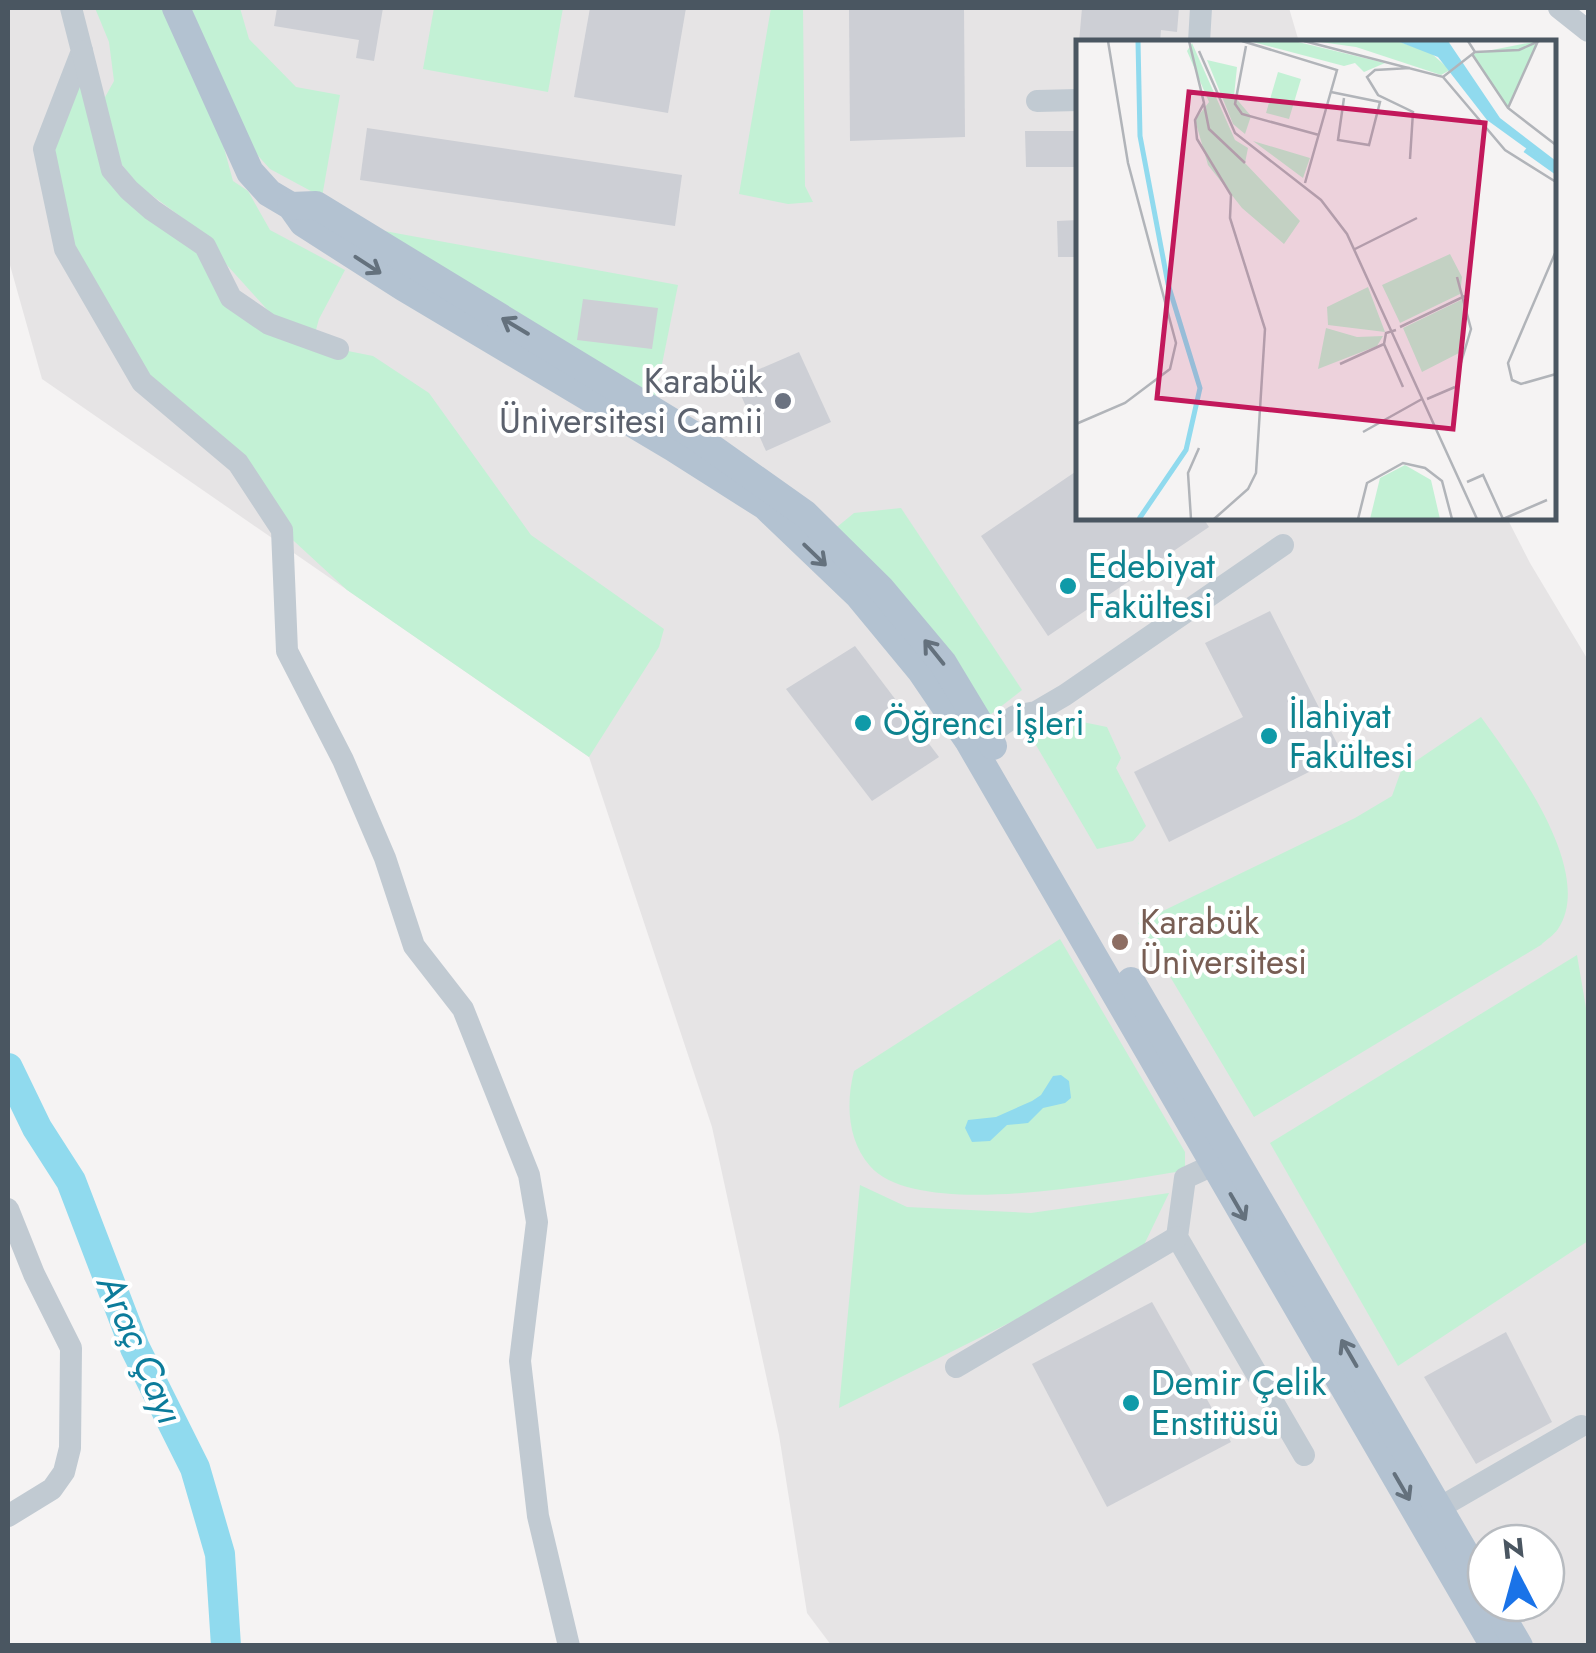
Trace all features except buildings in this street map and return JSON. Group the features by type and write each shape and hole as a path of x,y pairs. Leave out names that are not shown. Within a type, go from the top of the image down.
{"main road":[{"path":"176,8 250,172 269,193 291,206 303,223 403,288 765,506 859,596 921,670 980,741 1084,935 1466,1555"},
{"path":"1224,1160 1494,1646"},
{"path":"1506,1623 1519,1646"}],"street":[{"path":"71,8 112,170 152,210 205,246 231,298 270,324 338,350"},
{"path":"1199,40 1201,8"},
{"path":"1560,8 1588,31"},
{"path":"82,51 44,150 65,249 142,382 238,463 282,530 288,651 343,760 386,858 414,946 463,1009 529,1175 537,1222 520,1361 538,1516 570,1646"},
{"path":"1036,101 1076,100"},
{"path":"980,741 1015,716 1036,712 1065,696 1284,545"},
{"path":"1224,1160 1185,1178 1177,1238 1304,1455"},
{"path":"8,1209 70,1348 70,1448 64,1472 52,1489 8,1516"},
{"path":"956,1367 1177,1238"},
{"path":"1439,1508 1581,1426"}],"shaded area":[{"name":"Karabük Üniversitesi","path":"8,8 1289,8 1298,40 1076,40 1076,520 1508,520 1588,660 1588,1645 831,1645 807,1613 779,1435 712,1127 589,757 42,379 8,258"}],"green space":[{"path":"95,8 163,8 218,126 233,181 248,191 270,230 345,270 319,319 314,337 273,316 188,222 138,185 111,151 99,108 114,81 109,42"},
{"path":"191,8 240,8 249,39 296,87 340,95 322,197 270,169 252,149"},
{"path":"434,8 563,8 548,92 423,69"},
{"path":"771,8 803,8 805,186 813,202 788,204 739,194"},
{"path":"82,51 112,170 183,229 231,298 338,349 373,356 429,393 531,535 664,629 659,647 589,757 347,590 282,530 238,463 142,382 65,249 44,149"},
{"path":"368,228 678,285 655,399"},
{"path":"901,508 1022,690 990,715 837,527 854,513"},
{"path":"1047,715 1053,721 1058,717 1107,727 1121,758 1116,768 1146,826 1133,841 1097,849 1026,728"},
{"path":"1481,717 1530,789 1559,849 1567,878 1567,905 1558,929 1541,945 1254,1117 1138,923 1355,818 1392,796 1401,771"},
{"path":"1060,939 1185,1152 1185,1166 1176,1172 1063,1189 971,1195 929,1192 894,1182 870,1166 857,1145 850,1120 854,1071"},
{"path":"1577,955 1588,1020 1588,1241 1398,1366 1270,1143"},
{"path":"860,1185 907,1207 1031,1213 1169,1193 1142,1249 1025,1315 839,1408"}],"water":[{"path":"1061,1075 1069,1081 1071,1098 1065,1103 1043,1108 1028,1123 1007,1125 990,1141 972,1142 965,1128 968,1120 996,1117 1032,1101 1041,1095 1053,1076"}],"waterway":[{"name":"Araç Çayı","path":"8,1068 37,1128 71,1181 135,1348 195,1468 220,1554 226,1646"}],"place":[{"name":"Karabük Üniversitesi Camii","path":"783,401"},
{"name":"Edebiyat Fakültesi","path":"1068,586"},
{"name":"Öğrenci İşleri","path":"863,723"},
{"name":"İlahiyat Fakültesi","path":"1269,736"},
{"name":"Karabük Üniversitesi","path":"1120,942"},
{"name":"Demir Çelik Enstitüsü","path":"1131,1403"}]}
